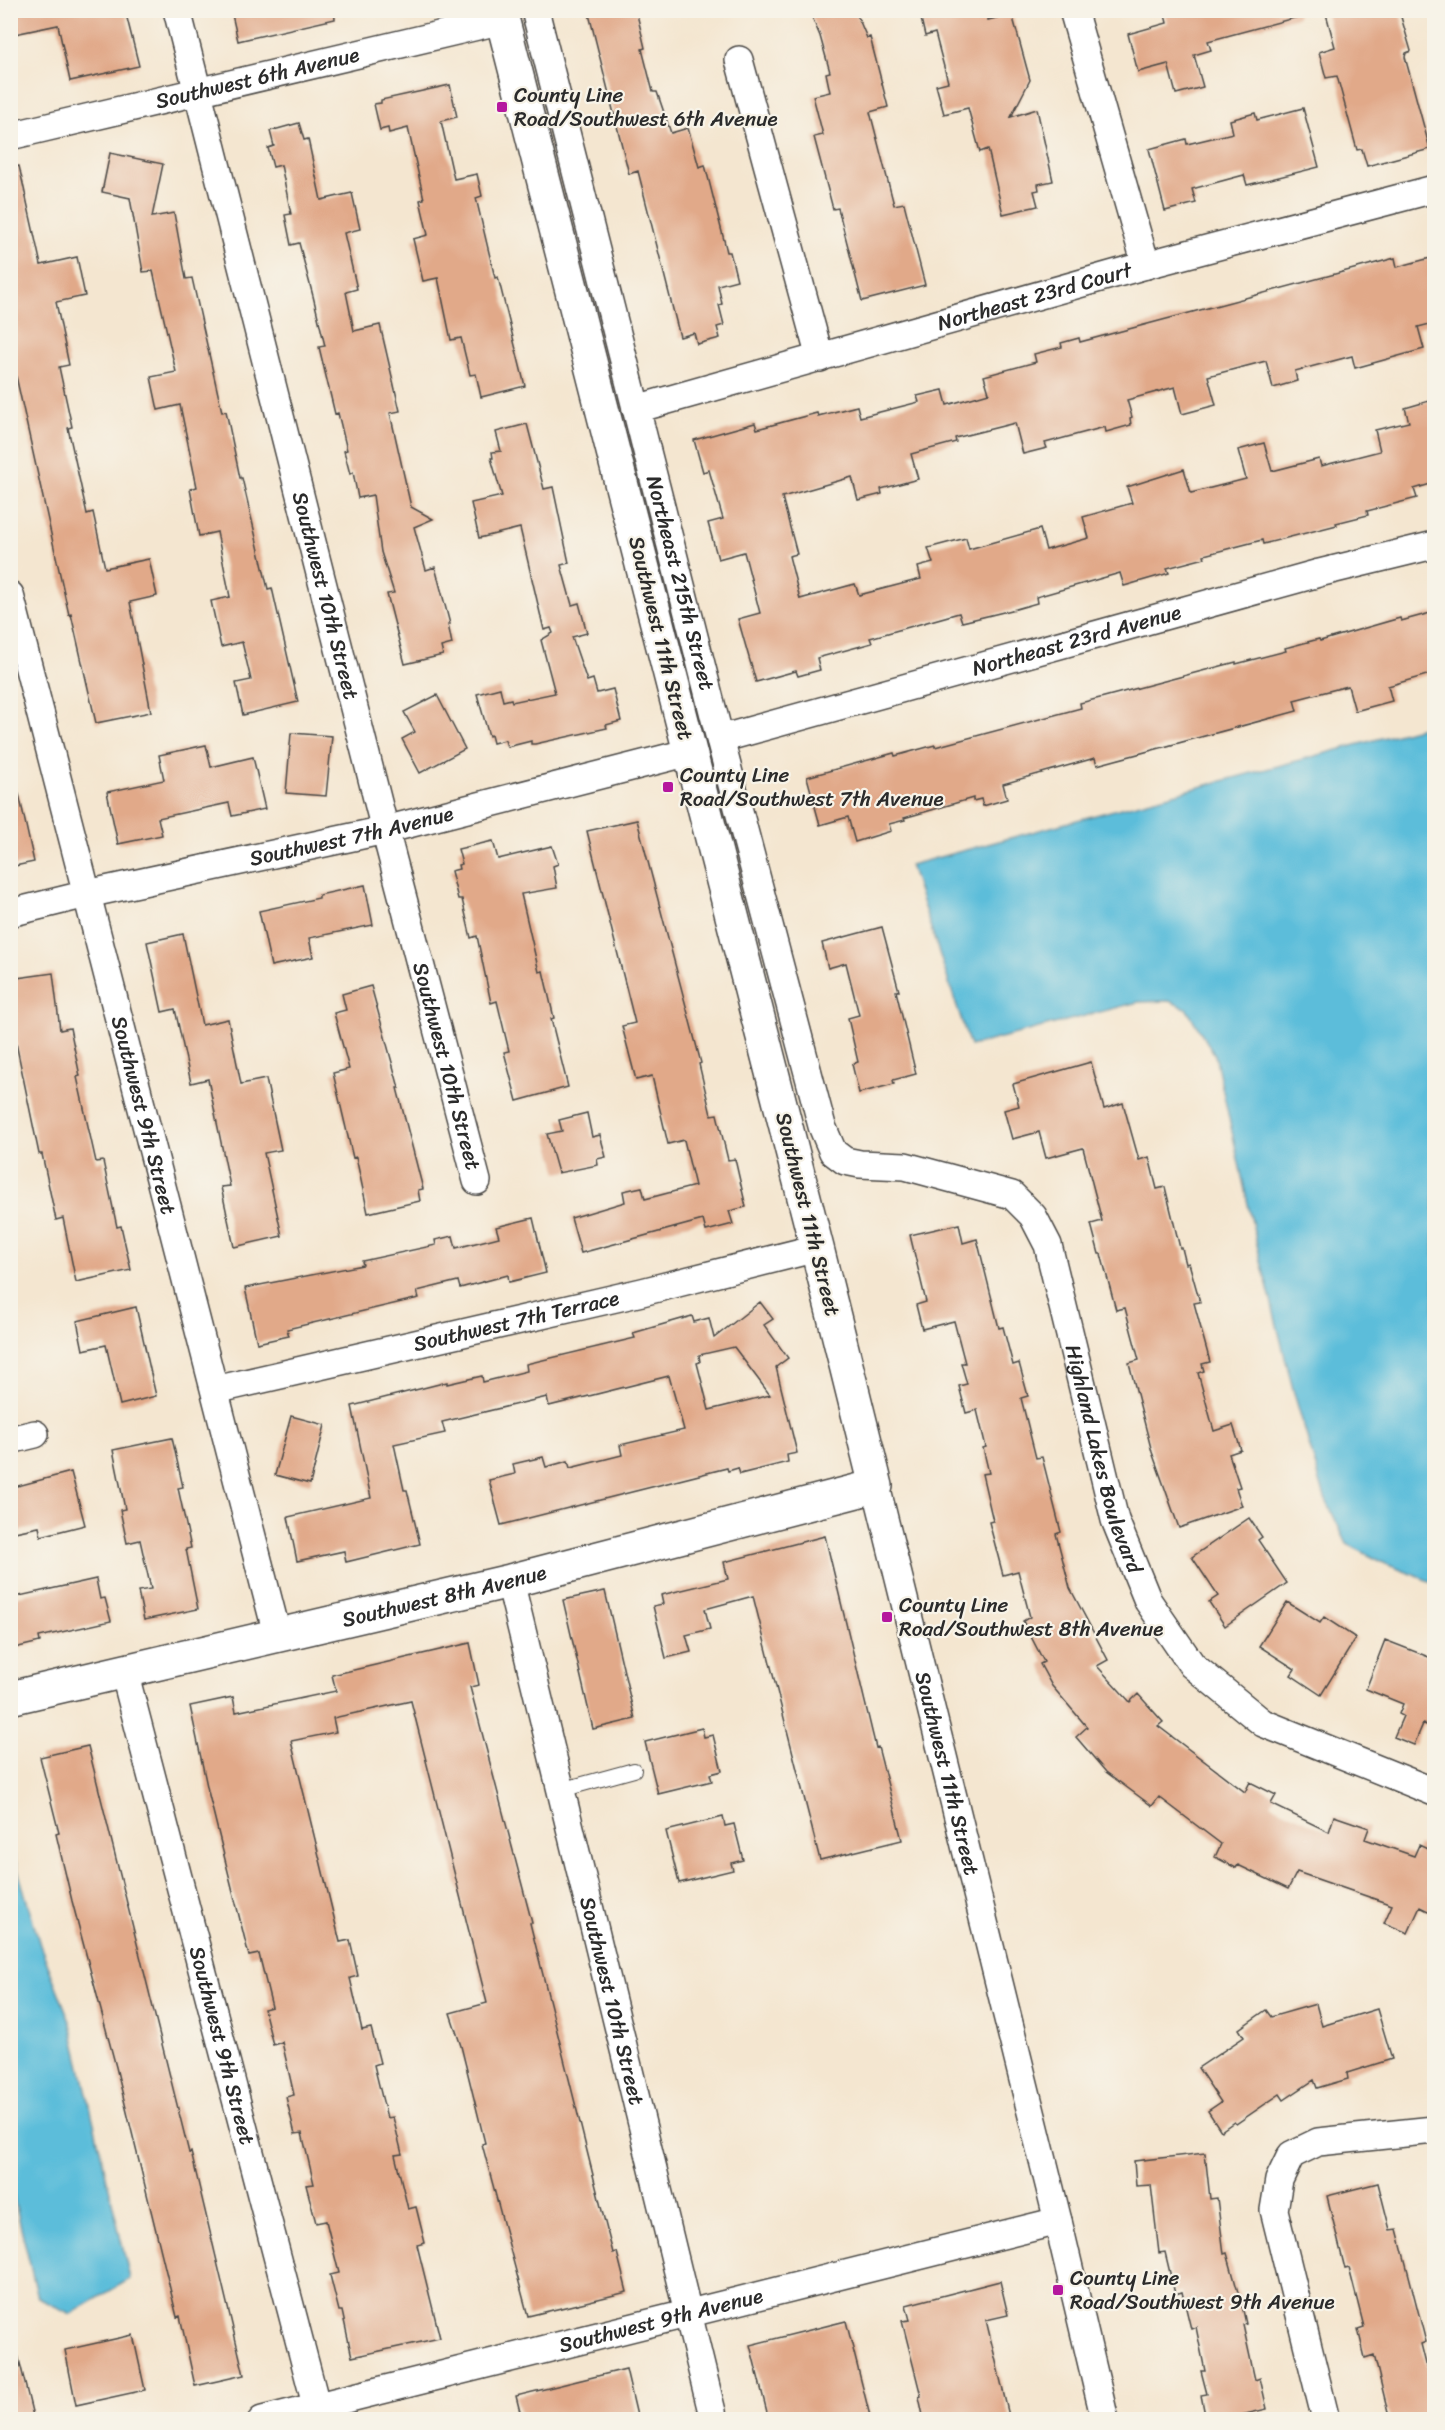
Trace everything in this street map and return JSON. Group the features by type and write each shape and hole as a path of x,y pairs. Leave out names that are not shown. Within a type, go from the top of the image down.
{"street":[{"name":"Southwest 10th Street","path":"177,10 385,830 477,1181"},
{"name":"Northeast 215th Street","path":"535,10 720,739 822,1126 833,1152"},
{"path":"1073,10 1146,265"},
{"name":"Southwest 6th Avenue","path":"10,136 501,15"},
{"name":"Southwest 11th Street","path":"501,15 817,1248 1058,2221 1105,2420"},
{"path":"739,60 820,357"},
{"name":"Northeast 23rd Court","path":"636,409 1146,265 1434,189"},
{"name":"Northeast 23rd Avenue","path":"720,739 1319,573 1434,545"},
{"name":"Southwest 9th Street","path":"10,596 277,1634"},
{"name":"Southwest 7th Avenue","path":"10,913 87,894 385,830 690,752"},
{"name":"Highland Lakes Boulevard","path":"833,1152 845,1161 905,1166 1012,1195 1033,1216 1048,1245 1115,1520 1148,1600 1192,1665 1263,1723 1434,1792"},
{"name":"Southwest 7th Terrace","path":"215,1390 642,1292 817,1248"},
{"name":"Southwest 8th Avenue","path":"10,1698 510,1581 876,1486"},
{"name":"Southwest 10th Street","path":"510,1581 714,2420"},
{"name":"Southwest 9th Street","path":"123,1671 319,2413"},
{"path":"1326,2420 1274,2210 1279,2180 1292,2155 1317,2142 1434,2130"},
{"name":"Southwest 9th Avenue","path":"262,2420 319,2413 688,2312 1058,2221"}],"lane":[{"path":"561,1790 634,1770"}],"water":[{"path":"1434,724 1434,1583 1386,1564 1347,1544 1325,1498 1294,1393 1258,1249 1215,1055 1186,1008 1169,1001 1138,1002 970,1046 910,865"},
{"path":"10,1854 13,1854 40,1945 71,2024 130,2279 71,2314 38,2298 11,2186"}],"building":[{"path":"10,10 125,10 139,66 70,81 58,25 10,35"},
{"path":"231,10 334,10 335,19 238,41"},
{"path":"588,10 636,10 645,48 642,49 653,92 657,92 671,133 688,128 699,167 705,165 727,252 730,252 737,280 718,285 722,304 719,305 724,325 717,327 720,338 697,344 694,333 680,337 638,171 629,174"},
{"path":"809,10 855,10 867,38 870,37 888,107 870,112 894,205 904,203 925,285 862,301 838,208 833,209 814,137 823,135 813,96 830,92 826,73 830,72 820,36"},
{"path":"919,10 986,10 988,20 1012,14 1030,80 1011,117 1037,109 1053,181 1038,184 1039,190 1034,191 1038,206 1003,214 988,149 980,152 968,108 944,114 936,85 948,82 935,33 925,36"},
{"path":"1164,10 1297,10 1298,17 1208,41 1211,50 1194,55 1203,87 1176,94 1168,64 1138,72 1128,34 1167,23"},
{"path":"1325,10 1399,10 1411,51 1406,53 1405,57 1430,149 1367,166 1362,149 1357,150 1337,76 1326,78 1319,52 1335,47"},
{"path":"450,85 457,117 441,121 454,179 477,174 482,196 476,198 525,386 481,397 476,374 470,375 461,338 451,340 438,278 423,281 413,239 428,235 420,200 424,199 408,128 389,133 388,128 380,130 374,104 381,103 381,100"},
{"path":"1303,108 1319,167 1247,185 1244,175 1192,189 1196,203 1165,211 1149,149 1186,139 1187,144 1233,133 1230,120 1255,113 1257,120"},
{"path":"299,123 304,140 308,139 321,200 352,193 360,229 344,233 357,289 346,292 354,331 380,325 400,411 390,413 411,507 433,519 414,527 426,570 435,567 450,624 448,624 452,644 441,647 443,655 405,664 387,594 394,593 381,552 373,495 358,498 353,472 350,474 338,413 335,414 319,347 325,346 313,296 299,243 291,245 285,215 291,214 281,165 273,167 268,148 274,146 270,131"},
{"path":"110,153 163,164 152,217 174,213 186,279 192,278 222,412 226,411 240,478 242,478 268,589 272,588 298,702 243,715 236,683 251,680 242,642 221,647 211,601 230,597 217,532 199,536 190,489 197,487 180,405 158,410 151,377 176,372 153,271 143,272 130,198 102,192"},
{"path":"19,166 41,265 77,257 85,296 56,302 69,365 59,367 72,427 68,428 87,514 93,512 105,568 149,559 157,596 130,602 151,712 96,723 71,614 69,615 16,376 10,378 10,167"},
{"path":"1434,257 1434,323 1418,327 1424,349 1355,368 1352,356 1295,371 1297,381 1273,388 1266,361 1208,376 1216,405 1182,414 1175,387 1127,400 1132,417 1130,418 1131,425 1106,432 1105,427 1045,443 1047,448 1023,454 1015,423 955,438 956,442 911,454 918,479 881,489 882,494 858,500 852,477 782,497 797,554 789,556 800,599 855,584 859,595 921,579 918,567 933,563 928,548 966,538 969,549 1040,529 1046,550 1089,538 1083,517 1132,503 1127,487 1184,469 1191,493 1246,479 1238,450 1264,443 1272,471 1319,459 1321,466 1380,451 1375,430 1409,422 1405,408 1429,401 1434,421 1434,483 1414,489 1417,498 1367,511 1368,515 1336,523 1337,525 1263,544 1262,540 1204,555 1205,558 1167,568 1169,573 1124,586 1120,573 1036,597 1037,603 1016,609 962,622 959,613 870,638 872,643 817,658 820,670 798,676 796,671 756,682 738,619 760,613 744,552 718,559 708,523 723,519 709,470 703,472 694,440 755,423 757,429 817,413 818,416 857,406 860,417 919,402 917,396 943,390 947,405 989,393 984,376 1036,362 1034,354 1062,347 1061,343 1079,338 1080,342 1395,258 1397,267"},
{"path":"527,424 544,489 553,487 569,563 561,565 572,605 579,603 587,633 572,637 587,681 593,679 597,693 613,689 621,721 606,725 607,728 535,744 531,744 531,741 507,747 505,740 493,743 491,735 489,736 477,694 500,688 503,701 511,699 512,702 555,693 541,640 553,633 551,628 544,630 520,528 479,538 471,503 502,496 491,458 493,458 492,452 501,451 496,432"},
{"path":"1434,612 1434,673 1388,686 1392,701 1355,711 1348,686 1294,700 1297,711 1097,765 1095,758 1003,784 1007,799 983,806 981,799 973,801 973,798 904,818 905,820 889,824 891,831 855,842 848,817 820,825 807,777 894,753 895,756 935,745 935,747 1081,708 1080,703 1286,651 1285,648 1319,639 1320,641 1400,618 1401,621"},
{"path":"437,695 465,749 420,773 402,739 415,732 404,712"},
{"path":"291,733 332,736 326,796 286,793"},
{"path":"206,745 211,767 253,757 265,809 232,816 229,803 158,818 162,835 118,844 107,792 164,780 159,755"},
{"path":"19,794 34,862 10,867 10,795"},
{"path":"637,820 701,1063 699,1064 711,1115 717,1114 728,1160 735,1159 746,1207 729,1211 733,1224 706,1231 703,1220 581,1253 571,1218 625,1202 623,1191 642,1187 645,1199 695,1186 684,1140 668,1144 652,1076 636,1080 622,1026 635,1023 587,831"},
{"path":"493,841 498,859 552,846 558,864 553,866 557,888 521,894 539,972 543,971 554,1018 551,1019 568,1087 517,1101 504,1052 509,1051 497,1001 491,1003 477,936 471,938 462,899 458,899 451,871 459,869 458,865 462,864 458,849"},
{"path":"365,885 373,925 309,938 313,957 271,966 259,911"},
{"path":"882,927 899,991 896,991 916,1074 893,1080 894,1084 859,1093 852,1064 858,1062 848,1018 859,1015 846,963 828,968 822,943"},
{"path":"183,934 202,1025 228,1019 241,1084 266,1079 281,1150 264,1153 282,1236 234,1247 221,1187 230,1186 208,1079 191,1083 175,1009 162,1012 147,942"},
{"path":"53,973 60,1030 70,1028 80,1076 77,1077 96,1162 103,1161 117,1227 121,1226 131,1270 76,1282 63,1218 56,1220 42,1154 39,1154 10,1014 10,979"},
{"path":"371,986 399,1088 397,1088 423,1189 418,1190 420,1201 368,1213 356,1157 353,1158 333,1073 349,1069 334,1013 346,1010 342,994"},
{"path":"1091,1062 1104,1109 1123,1103 1139,1160 1149,1157 1157,1189 1165,1187 1180,1248 1182,1248 1186,1264 1189,1263 1200,1302 1194,1303 1210,1362 1202,1364 1204,1371 1198,1373 1214,1431 1233,1425 1241,1450 1229,1454 1240,1487 1236,1488 1242,1506 1179,1528 1152,1452 1129,1363 1139,1360 1125,1308 1116,1310 1091,1224 1102,1221 1083,1148 1046,1158 1039,1132 1012,1139 1004,1110 1019,1106 1013,1084"},
{"path":"587,1113 592,1137 600,1135 606,1157 597,1159 598,1165 558,1173 547,1134 562,1131 559,1120"},
{"path":"533,1218 546,1273 509,1282 508,1275 460,1288 458,1281 417,1291 419,1298 287,1329 289,1336 257,1343 245,1288 363,1265 362,1261 436,1245 435,1240 453,1236 456,1248 499,1237 496,1227"},
{"path":"959,1224 963,1243 977,1239 999,1328 1003,1327 1013,1365 1019,1363 1028,1396 1021,1398 1036,1458 1042,1457 1061,1532 1056,1534 1070,1588 1108,1660 1097,1666 1130,1702 1138,1694 1163,1722 1158,1726 1245,1792 1250,1782 1276,1795 1271,1804 1329,1832 1334,1816 1369,1828 1365,1839 1414,1856 1419,1845 1434,1852 1434,1914 1420,1907 1408,1933 1384,1923 1392,1905 1297,1872 1288,1889 1238,1865 1236,1868 1215,1857 1221,1844 1159,1797 1152,1806 1106,1772 1076,1737 1087,1727 1052,1686 1040,1664 1044,1662 1023,1621 1030,1617 1018,1571 1003,1575 989,1522 993,1521 982,1474 989,1473 983,1448 986,1447 977,1410 966,1413 959,1386 967,1384 961,1363 965,1363 954,1321 922,1329 916,1305 926,1302 910,1235"},
{"path":"760,1302 773,1319 764,1325 788,1358 776,1367 797,1453 787,1455 788,1462 740,1474 738,1468 728,1471 727,1468 501,1525 489,1480 515,1474 513,1464 543,1457 546,1467 568,1461 570,1468 622,1455 620,1445 684,1430 669,1376 549,1406 547,1397 442,1422 445,1433 394,1444 404,1490 407,1490 420,1544 346,1562 344,1551 297,1561 288,1517 371,1498 352,1406 447,1382 447,1384 482,1376 483,1382 527,1371 526,1364 635,1338 633,1333 692,1316 694,1322 709,1318 714,1338","holes":["734,1347 770,1395 709,1410 697,1363 700,1362 699,1355"]},
{"path":"136,1307 156,1396 120,1405 106,1345 83,1350 77,1321"},
{"path":"291,1416 325,1425 310,1484 275,1475"},
{"path":"172,1438 183,1487 178,1488 191,1548 186,1549 198,1609 144,1620 138,1591 151,1589 140,1540 127,1543 120,1510 125,1509 113,1450"},
{"path":"71,1472 85,1525 41,1536 39,1527 10,1533 10,1488"},
{"path":"1249,1518 1262,1537 1258,1540 1287,1583 1225,1626 1209,1602 1218,1596 1192,1557"},
{"path":"825,1536 876,1748 878,1747 902,1840 820,1860 753,1596 705,1609 710,1629 686,1635 691,1652 666,1658 653,1606 663,1604 661,1595 728,1579 724,1562"},
{"path":"96,1579 100,1599 105,1598 111,1621 39,1637 40,1642 10,1649 10,1598"},
{"path":"605,1591 635,1719 593,1729 563,1600"},
{"path":"1287,1602 1320,1623 1324,1617 1356,1638 1321,1695 1291,1675 1295,1669 1259,1646"},
{"path":"1385,1640 1434,1659 1434,1705 1427,1725 1423,1724 1414,1745 1394,1737 1403,1716 1399,1714 1403,1704 1366,1689"},
{"path":"470,1643 479,1685 470,1687 532,1923 530,1923 601,2207 613,2253 617,2252 627,2292 528,2316 482,2144 485,2143 461,2046 450,2013 487,2003 411,1701 333,1718 336,1732 291,1741 340,1942 350,1940 358,1976 350,1978 362,2030 371,2028 380,2063 374,2065 387,2118 393,2117 402,2154 395,2155 408,2209 416,2207 425,2243 417,2245 440,2338 352,2357 342,2311 339,2311 330,2275 339,2273 326,2221 316,2223 306,2185 314,2184 302,2133 295,2134 286,2097 294,2095 282,2042 273,2045 264,2009 272,2007 259,1954 249,1956 208,1791 190,1706 233,1697 236,1712 336,1691 332,1675"},
{"path":"702,1728 704,1737 713,1735 722,1771 710,1774 712,1781 658,1794 645,1742"},
{"path":"88,1746 189,2153 191,2152 244,2375 195,2386 180,2316 177,2317 116,2067 72,1901 56,1834 59,1833 40,1757"},
{"path":"723,1817 725,1826 734,1824 743,1860 731,1863 733,1870 679,1883 666,1831"},
{"path":"1316,2004 1322,2026 1377,2009 1392,2059 1347,2073 1348,2079 1317,2088 1314,2080 1284,2100 1280,2094 1236,2124 1234,2122 1221,2131 1208,2111 1221,2102 1198,2068 1244,2037 1239,2029 1266,2010 1271,2017"},
{"path":"1205,2153 1210,2199 1217,2198 1224,2254 1227,2253 1243,2310 1246,2324 1243,2325 1255,2380 1260,2378 1267,2409 1220,2420 1206,2420 1201,2395 1207,2394 1201,2371 1205,2371 1196,2327 1191,2329 1182,2292 1175,2294 1165,2252 1159,2253 1151,2185 1136,2186 1134,2161"},
{"path":"1378,2183 1390,2230 1397,2229 1426,2342 1421,2344 1434,2396 1434,2420 1390,2420 1374,2355 1365,2358 1358,2329 1364,2327 1349,2268 1345,2269 1327,2196"},
{"path":"1000,2281 1008,2315 986,2320 1010,2420 924,2420 919,2397 921,2396 902,2321 910,2320 906,2305"},
{"path":"846,2321 871,2420 769,2420 750,2345"},
{"path":"133,2335 145,2390 76,2405 65,2350"},
{"path":"18,2355 34,2420 10,2420 10,2356"},
{"path":"626,2369 638,2420 522,2420 516,2396"}],"place":[{"name":"County Line Road/Southwest 6th Avenue","path":"502,107"},
{"name":"County Line Road/Southwest 7th Avenue","path":"668,787"},
{"name":"County Line Road/Southwest 8th Avenue","path":"887,1617"},
{"name":"County Line Road/Southwest 9th Avenue","path":"1058,2290"}]}
